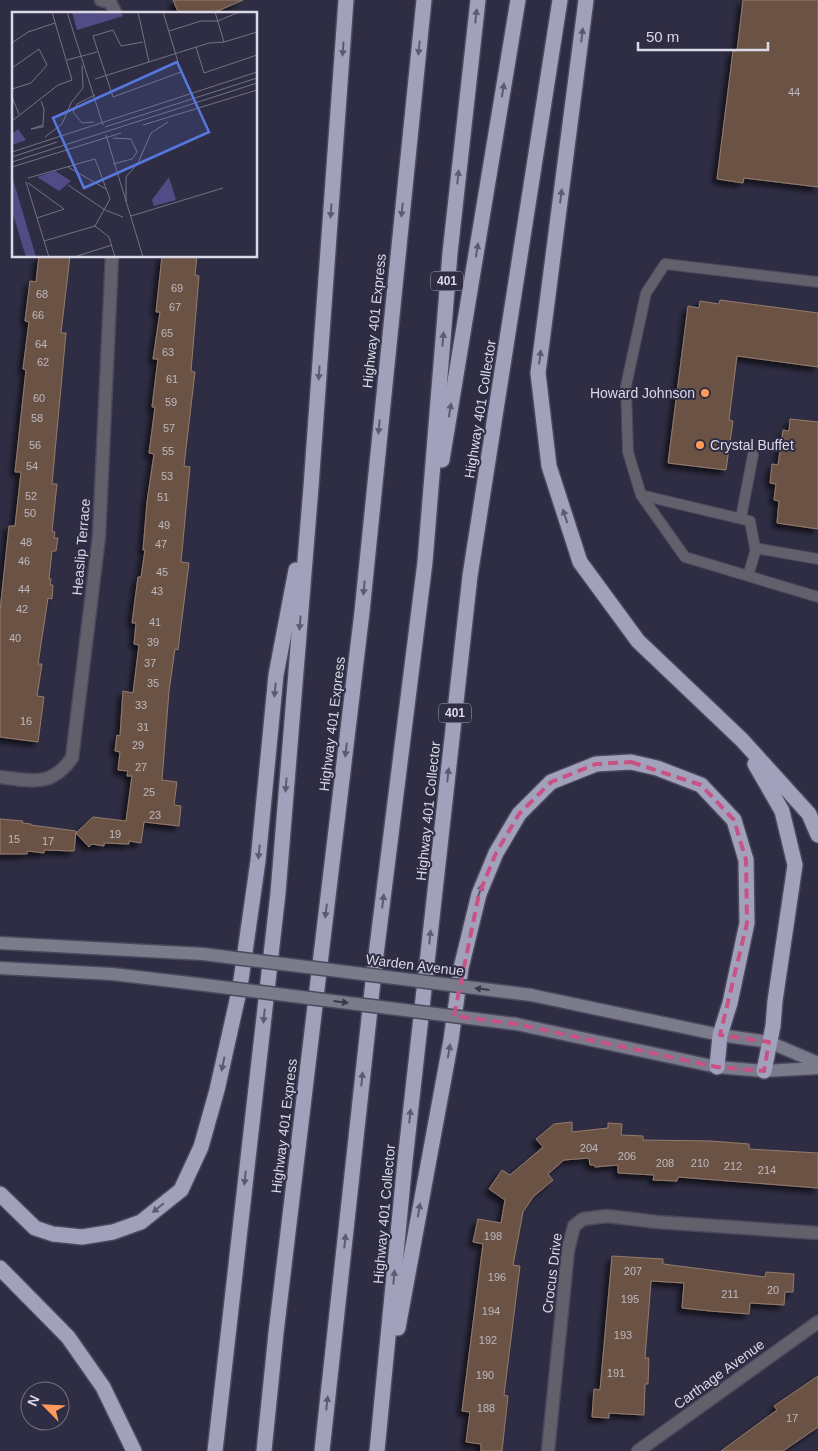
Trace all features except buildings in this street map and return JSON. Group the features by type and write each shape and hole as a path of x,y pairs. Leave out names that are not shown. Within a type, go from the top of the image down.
{"highway":[{"path":"215,1451 278,893 311,487 346,0"},
{"name":"Highway 401 Express","path":"264,1451 277,1323 362,612 424,0"},
{"name":"401","path":"322,1451 375,963 425,562 450,253 478,0"},
{"path":"425,562 518,0"},
{"name":"Highway 401 Collector","path":"378,1451 405,1161 470,576 560,0"},
{"path":"586,0 538,374 549,466 580,562 638,641 742,740 809,814 818,835"},
{"path":"0,1194 35,1228 82,1237 113,1232 141,1222 181,1190 201,1148 217,1090 240,987 258,862 276,675 311,487"},
{"path":"742,740 782,811 795,864 774,1001 773,1026 764,1071"},
{"path":"380,1430 451,1040 462,968 479,894 496,853 519,814 551,782 596,764 631,762 657,768 701,785 734,820 746,860 747,923 730,1003 720,1035 717,1067"},
{"path":"0,1268 68,1337 103,1387 134,1451"}],"main road":[{"name":"Warden Avenue","path":"0,943 203,954 530,995 720,1035 769,1042 818,1063"},
{"path":"0,968 112,974 516,1024 717,1067 764,1071 818,1068"}],"street":[{"path":"101,0 110,2 115,12"},
{"name":"Heaslip Terrace","path":"0,776 38,781 62,772 72,758 99,536 112,258"},
{"name":"Crocus Drive","path":"548,1451 568,1250 574,1226 583,1219 607,1216 656,1222 818,1233"},
{"name":"Carthage Avenue","path":"638,1451 818,1322"}],"lane":[{"path":"818,282 665,264 646,293 626,386 628,452 641,495 684,557 818,597"},
{"path":"741,518 753,455"},
{"path":"641,495 750,521 756,549 748,576"},
{"path":"756,549 818,559"}],"highlighted area":[{"path":"631,762 701,785 734,820 746,860 747,923 720,1035 769,1042 764,1071 717,1067 516,1024 454,1016 479,894 496,853 519,814 551,782 596,764"}],"place":[{"name":"Howard Johnson","path":"705,393"},
{"name":"Crystal Buffet","path":"700,445"}]}
